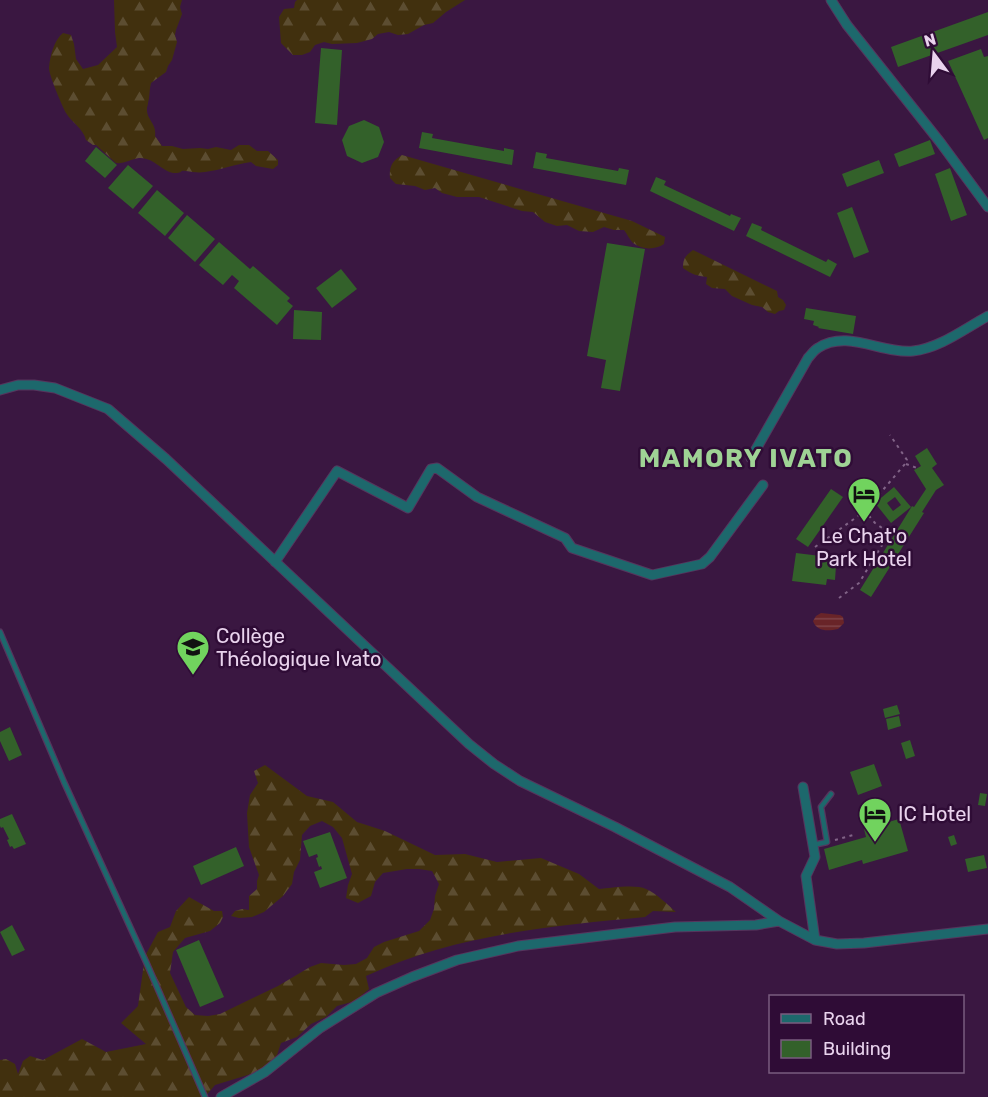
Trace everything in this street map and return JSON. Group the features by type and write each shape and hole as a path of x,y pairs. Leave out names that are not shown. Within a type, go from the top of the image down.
{"street":[{"path":"831,0 847,25 940,142 988,207"},
{"path":"752,458 808,358 817,348 846,340 902,351 915,351 946,340 988,316"},
{"path":"0,390 18,385 55,388 108,409 166,459 469,744 520,781 730,887 779,921 815,940 837,944 864,943 988,929"},
{"path":"275,562 337,471 408,508 432,469 437,468 477,497 566,538 572,548 652,575 702,564 710,557 763,485"},
{"path":"803,787 815,857 806,876 815,940"},
{"path":"221,1097 265,1072 321,1028 376,993 457,960 518,946 675,927 756,925 779,921"}],"lane":[{"path":"0,632 64,782 205,1097"},
{"path":"813,845 827,842 821,807 831,794"}],"path":[{"path":"815,547 865,511 905,464 907,460 890,435"},
{"path":"905,464 917,468"},
{"path":"839,598 859,583 887,537 885,530 875,523 865,511"},
{"path":"827,842 853,835"}],"green space":[{"path":"114,0 182,0 180,7 182,14 176,30 177,42 172,60 166,72 151,83 147,108 155,136 162,146 183,149 216,147 231,150 239,145 249,145 257,151 268,151 278,160 278,165 273,169 256,166 251,162 205,172 172,173 145,158 116,163 96,145 86,140 68,117 62,104 50,72 50,58 55,44 63,33 71,35 76,59 83,69 98,65 117,47"},
{"path":"297,0 465,0 433,23 408,34 398,35 389,32 357,43 324,42 315,45 310,52 293,55 281,43 279,17 284,9 294,8"},
{"path":"402,155 632,221 665,237 664,244 644,248 633,243 624,230 604,227 593,232 579,231 567,225 557,226 545,222 533,212 522,211 479,197 457,197 442,193 435,188 425,190 415,186 396,184 390,178 390,171 394,162"},
{"path":"693,250 777,291 778,297 786,305 784,310 775,314 768,312 762,307 732,296 725,289 712,288 706,284 707,277 683,268 685,258"},
{"path":"265,765 307,796 333,802 357,822 385,831 435,855 465,854 497,862 541,858 579,874 599,889 630,887 646,889 676,912 653,911 645,917 574,924 502,935 467,942 399,962 366,976 369,989 355,1001 337,1006 326,1017 311,1024 297,1037 281,1043 277,1055 269,1064 251,1074 215,1085 205,1097 0,1097 0,1060 6,1059 15,1064 18,1074 23,1061 30,1056 43,1060 82,1039 106,1052 146,1044 121,1023 138,1006 145,956 158,932 170,927 176,911 189,897 214,911 222,911 223,917 220,923 210,931 185,938 173,952 170,973 186,1007 195,1015 220,1014 321,963 356,964 367,958 374,947 419,931 430,920 439,884 432,871 407,869 383,873 375,882 371,896 358,903 346,898 352,874 342,838 333,827 322,821 310,826 302,835 300,860 294,872 292,884 283,896 264,912 252,917 231,916 235,911 249,910 249,896 257,889 259,875 249,847 247,813 250,795 258,783 254,771"}],"shaded area":[{"path":"821,613 840,615 844,623 838,629 820,629 813,621"},
{"path":"882,802 885,811 863,819 859,818 860,808"}],"building":[{"path":"988,12 988,35 898,67 891,47"},
{"path":"321,48 342,50 337,125 315,123"},
{"path":"981,49 984,57 988,56 988,138 984,140 948,61"},
{"path":"364,120 379,127 384,142 378,157 362,163 347,156 342,140 349,126"},
{"path":"422,132 433,134 432,138 504,151 504,148 514,150 512,165 419,148"},
{"path":"930,140 935,154 899,167 894,154"},
{"path":"96,147 117,165 105,178 85,161"},
{"path":"536,152 547,154 546,158 618,171 619,168 629,170 626,185 533,168"},
{"path":"879,160 884,173 847,187 842,174"},
{"path":"128,165 153,186 133,209 108,188"},
{"path":"950,168 967,215 951,221 935,174"},
{"path":"656,177 666,181 664,185 730,216 731,214 741,218 734,231 650,191"},
{"path":"157,190 184,213 165,236 138,213"},
{"path":"852,207 869,252 854,258 837,213"},
{"path":"187,215 215,239 195,262 168,238"},
{"path":"752,223 762,227 761,230 826,262 828,259 837,264 830,277 746,236"},
{"path":"219,242 250,269 253,266 290,298 287,301 293,306 277,325 234,288 239,281 232,275 223,285 199,265"},
{"path":"607,243 645,249 620,391 601,388 606,360 587,356"},
{"path":"341,269 357,289 332,308 316,288"},
{"path":"806,308 856,316 853,334 818,328 813,325 814,321 804,319"},
{"path":"294,310 322,312 321,340 293,339"},
{"path":"927,448 937,464 932,468 944,485 936,490 871,597 860,590 912,506 914,507 926,489 914,470 921,466 915,456"},
{"path":"894,487 911,507 891,523 875,503","holes":["895,497 901,505 893,511 887,503"]},
{"path":"831,489 843,497 808,547 796,539"},
{"path":"796,553 829,557 828,565 836,566 835,580 827,579 826,585 792,581"},
{"path":"897,705 900,714 885,718 883,709"},
{"path":"899,716 901,726 888,730 886,719"},
{"path":"10,727 22,755 9,761 0,741 0,732"},
{"path":"910,740 915,756 906,759 901,743"},
{"path":"874,764 882,786 858,795 850,772"},
{"path":"980,793 987,794 985,806 978,805"},
{"path":"949,813 951,819 942,822 940,815"},
{"path":"12,814 26,844 14,849 10,847 7,840 9,839 3,827 0,826 0,819"},
{"name":"IC Hotel","path":"899,819 908,851 863,864 862,860 829,870 824,849 866,837 864,829"},
{"path":"330,832 347,878 320,888 314,872 322,869 316,858 317,854 309,857 303,841"},
{"path":"954,835 957,844 951,846 948,837"},
{"path":"236,847 244,866 201,885 193,866"},
{"path":"984,855 987,868 968,872 965,859"},
{"path":"12,925 25,950 12,956 0,932"},
{"path":"199,940 224,997 200,1007 176,950"}],"place":[{"name":"Le Chat'o Park Hotel","path":"864,523"},
{"name":"Collège Théologique Ivato","path":"193,676"},
{"name":"IC Hotel","path":"875,843"}],"district":[{"name":"MAMORY IVATO","path":"746,458"}]}
